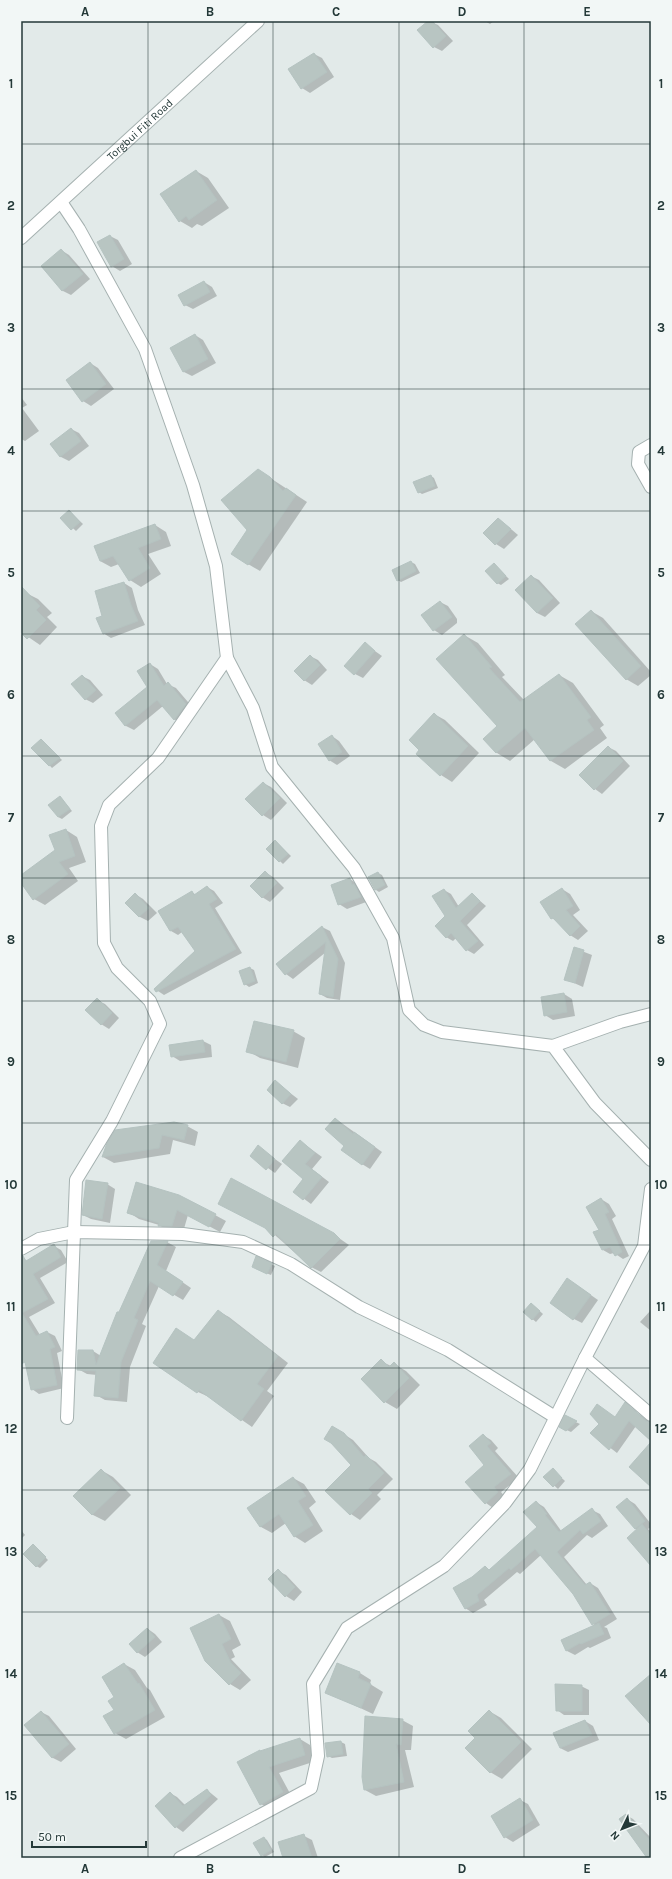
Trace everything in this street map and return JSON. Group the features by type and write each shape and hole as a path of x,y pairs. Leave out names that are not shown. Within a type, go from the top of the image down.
{"street":[{"name":"Torgbui Fiti Road","path":"21,238 258,21"},
{"path":"62,202 79,229 145,349 193,485 216,566 227,658 253,708 272,767 354,868 393,938 409,1010 424,1025 442,1032 553,1046 620,1022 651,1014"},
{"path":"651,445 639,452 638,464 651,487"},
{"path":"67,1418 76,1180 112,1121 160,1024 150,1001 117,968 104,943 101,826 109,805 158,758 227,658"},
{"path":"553,1046 595,1103 651,1160"},
{"path":"180,1858 311,1788 318,1756 313,1684 347,1628 444,1566 505,1503 530,1469 585,1358 644,1246 651,1189"},
{"path":"21,1249 39,1239 74,1232 183,1234 243,1242 291,1264 359,1308 448,1350 555,1417"},
{"path":"585,1358 651,1415"}],"building":[{"path":"428,21 432,21 446,36 433,48 417,30"},
{"path":"314,53 327,72 301,89 288,69"},
{"path":"196,170 217,200 189,220 186,216 179,222 160,194"},
{"path":"110,235 124,259 111,267 97,242"},
{"path":"61,249 83,274 62,291 41,266"},
{"path":"204,281 210,292 184,306 178,295"},
{"path":"195,334 208,359 183,372 170,348"},
{"path":"90,362 106,384 82,402 66,380"},
{"path":"71,428 81,441 60,457 50,444"},
{"path":"258,469 270,477 283,491 286,488 296,495 248,565 231,554 247,530 221,500"},
{"path":"431,475 435,486 418,493 413,482"},
{"path":"69,510 80,522 71,530 60,518"},
{"path":"498,518 511,529 495,545 483,533"},
{"path":"155,524 161,539 138,548 150,568 129,581 113,556 100,561 94,546"},
{"path":"411,561 416,571 397,581 392,570"},
{"path":"494,563 506,576 497,584 485,571"},
{"path":"531,575 553,598 537,613 515,590"},
{"path":"124,582 138,621 103,634 96,618 102,616 95,591"},
{"path":"21,586 40,606 36,610 46,620 27,639 21,633"},
{"path":"440,601 452,617 433,631 421,615"},
{"path":"591,610 641,666 626,680 575,624"},
{"path":"464,634 492,667 489,668 520,702 559,674 591,717 587,720 594,730 550,761 525,728 496,753 483,739 497,726 436,659"},
{"path":"365,642 375,651 354,675 344,666"},
{"path":"310,655 320,665 304,681 294,671"},
{"path":"150,663 164,686 168,682 186,704 174,720 157,700 125,726 115,713 147,687 137,671"},
{"path":"82,675 96,690 85,700 71,684"},
{"path":"434,713 468,746 440,776 416,754 419,750 409,740"},
{"path":"332,735 342,752 329,761 318,744"},
{"path":"41,739 60,758 49,766 31,748"},
{"path":"608,746 623,761 594,790 579,775"},
{"path":"263,782 280,798 262,816 245,799"},
{"path":"60,796 70,809 58,817 48,805"},
{"path":"66,829 75,856 59,862 68,874 33,900 21,883 21,875 55,850 49,835"},
{"path":"275,840 288,854 279,862 266,849"},
{"path":"265,871 277,883 262,898 250,886"},
{"path":"378,872 385,885 375,890 368,877"},
{"path":"350,878 352,885 354,884 361,897 338,905 331,885"},
{"path":"207,886 217,899 209,904 236,949 156,992 154,989 195,951 178,927 170,931 158,911 192,891 194,895"},
{"path":"562,888 573,906 566,910 580,926 570,936 553,918 551,919 540,902"},
{"path":"444,889 456,908 472,893 480,901 460,921 478,941 466,951 451,933 446,938 435,926 445,916 432,896"},
{"path":"135,893 149,908 139,917 125,903"},
{"path":"322,926 338,959 333,997 319,994 326,942 285,975 276,964"},
{"path":"574,947 584,950 575,983 564,980"},
{"path":"250,967 255,981 244,985 239,971"},
{"path":"564,993 567,1012 544,1016 541,997"},
{"path":"97,998 112,1013 101,1025 85,1010"},
{"path":"254,1021 294,1030 286,1062 246,1052"},
{"path":"203,1040 205,1052 171,1057 169,1045"},
{"path":"275,1080 291,1094 282,1104 267,1090"},
{"path":"335,1118 353,1134 354,1132 375,1147 362,1165 341,1150 344,1146 325,1129"},
{"path":"174,1122 188,1125 184,1140 162,1135 159,1148 102,1157 107,1143 115,1130"},
{"path":"300,1140 315,1153 305,1164 322,1177 303,1200 293,1192 303,1179 282,1161"},
{"path":"258,1145 275,1159 266,1170 250,1156"},
{"path":"231,1178 334,1233 340,1239 311,1268 276,1234 273,1237 265,1228 218,1204"},
{"path":"86,1180 108,1183 102,1219 82,1215"},
{"path":"136,1182 179,1195 216,1214 209,1227 177,1210 172,1226 158,1226 159,1223 127,1213"},
{"path":"601,1198 609,1212 605,1214 622,1252 615,1256 610,1247 602,1250 593,1232 599,1230 586,1207"},
{"path":"151,1241 168,1241 157,1265 183,1282 173,1296 150,1281 134,1318 138,1320 121,1362 118,1398 94,1396 96,1371 77,1370 78,1350 93,1350 96,1365 117,1312 119,1312"},
{"path":"54,1244 61,1257 33,1274 48,1299 22,1313 36,1336 47,1331 55,1347 50,1349 57,1385 31,1390 25,1362 21,1364 21,1256 23,1256 26,1261"},
{"path":"256,1256 272,1263 267,1274 252,1267"},
{"path":"567,1278 591,1295 573,1320 550,1303"},
{"path":"531,1303 540,1311 532,1320 523,1312"},
{"path":"218,1310 278,1356 257,1384 264,1389 241,1421 199,1390 197,1393 153,1363 176,1328 194,1340"},
{"path":"381,1359 389,1367 394,1362 409,1378 384,1403 361,1379"},
{"path":"625,1402 646,1421 651,1422 651,1441 629,1421 609,1450 590,1433 599,1424 590,1414 597,1404 615,1417"},
{"path":"565,1415 577,1421 566,1431 559,1427"},
{"path":"332,1426 344,1433 364,1457 366,1455 384,1473 368,1489 372,1493 350,1515 325,1491 351,1465 331,1443 324,1439"},
{"path":"483,1434 491,1443 487,1446 511,1474 494,1487 498,1492 485,1504 465,1482 484,1465 469,1446"},
{"path":"651,1442 651,1487 629,1467"},
{"path":"553,1468 562,1478 553,1487 543,1477"},
{"path":"101,1469 120,1488 92,1515 73,1496"},
{"path":"293,1477 306,1496 298,1501 313,1525 294,1537 279,1514 260,1527 247,1508"},
{"path":"627,1498 645,1521 635,1529 616,1507"},
{"path":"536,1501 559,1532 592,1508 601,1521 583,1534 580,1530 557,1552 585,1585 590,1582 610,1614 592,1625 573,1594 535,1549 511,1570 509,1568 477,1595 479,1601 465,1609 453,1588 472,1577 485,1566 489,1570 537,1527 523,1512"},
{"path":"642,1524 651,1535 651,1566 627,1538"},
{"path":"33,1544 46,1557 36,1567 23,1554"},
{"path":"278,1569 295,1587 285,1597 268,1579"},
{"path":"219,1614 231,1639 222,1644 231,1663 241,1673 229,1685 205,1661 190,1628"},
{"path":"599,1623 604,1634 581,1644 580,1643 566,1651 561,1640"},
{"path":"147,1628 155,1637 137,1653 129,1644"},
{"path":"124,1663 138,1684 139,1683 155,1710 114,1734 103,1716 114,1710 108,1701 114,1697 102,1677"},
{"path":"337,1663 360,1672 358,1678 371,1684 361,1708 325,1693"},
{"path":"651,1674 651,1725 625,1696"},
{"path":"555,1684 582,1685 582,1711 556,1711"},
{"path":"489,1710 521,1742 490,1773 465,1748 475,1738 468,1731"},
{"path":"41,1711 69,1744 52,1758 24,1725"},
{"path":"365,1716 403,1719 401,1745 396,1744 404,1782 364,1790 362,1777"},
{"path":"585,1720 592,1735 560,1748 553,1733"},
{"path":"300,1738 305,1755 269,1767 283,1792 260,1805 237,1762 260,1750"},
{"path":"341,1741 343,1754 327,1757 325,1743"},
{"path":"207,1789 211,1795 175,1828 155,1806 170,1792 183,1806"},
{"path":"520,1798 533,1820 504,1838 491,1816"},
{"path":"626,1814 651,1841 651,1858 647,1858 619,1819"},
{"path":"304,1834 312,1858 283,1858 278,1842"},
{"path":"264,1837 271,1850 261,1856 253,1843"}]}
